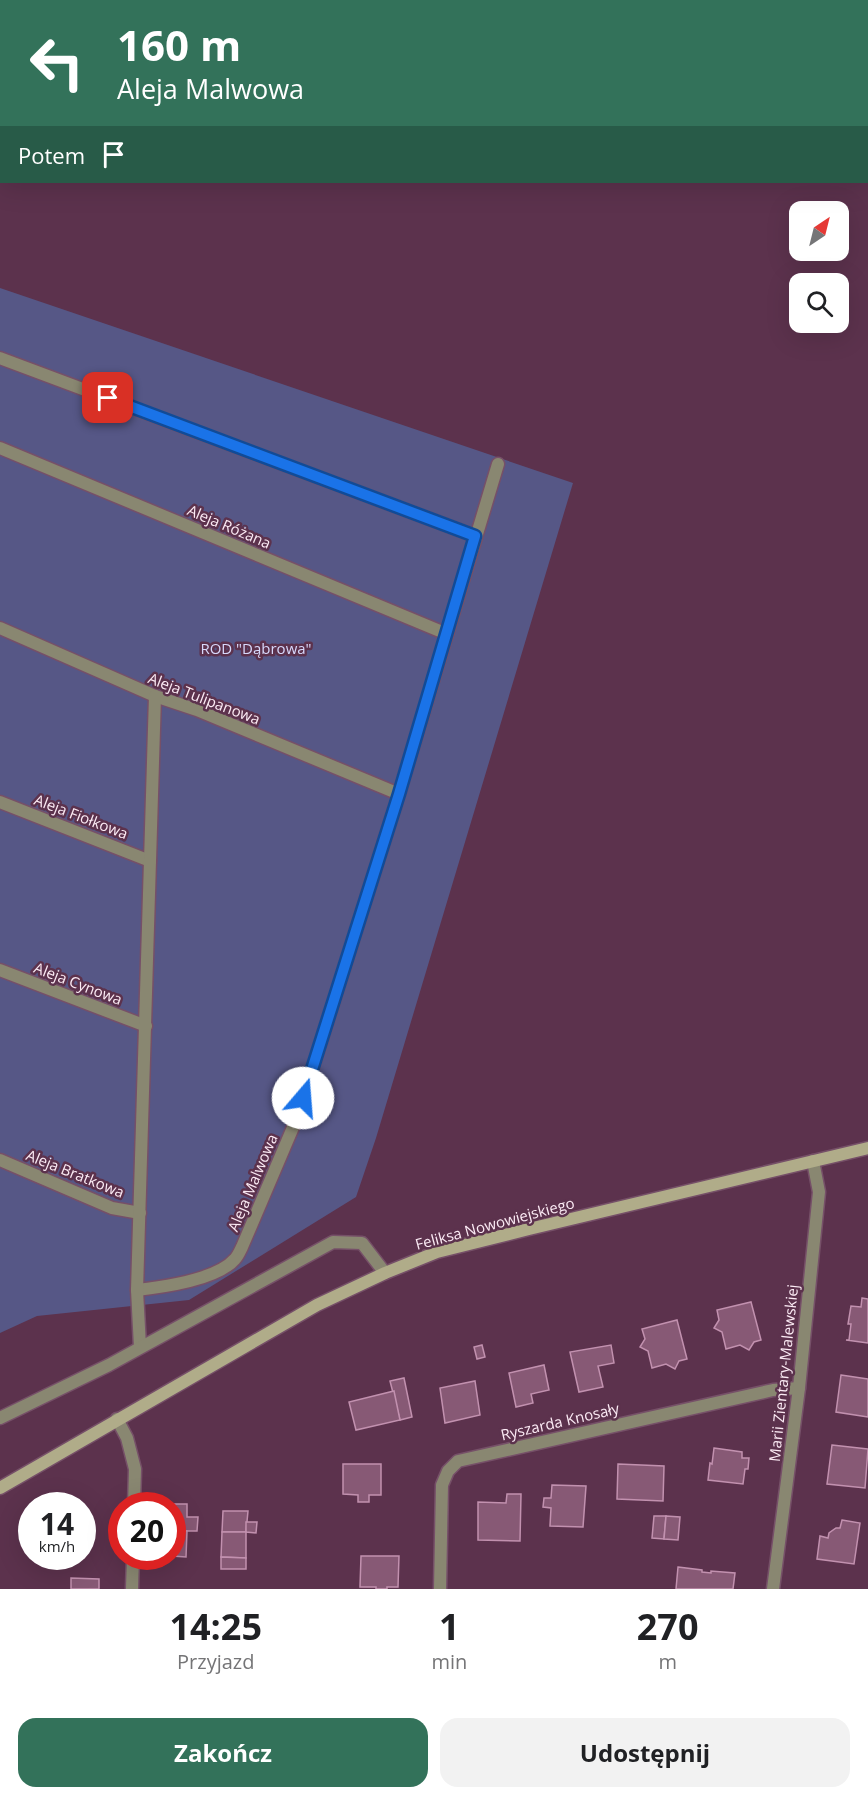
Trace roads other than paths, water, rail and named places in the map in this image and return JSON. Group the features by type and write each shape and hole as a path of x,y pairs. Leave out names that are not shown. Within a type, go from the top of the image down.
{"street":[{"path":"0,358 475,536"},
{"name":"Aleja Różana","path":"0,448 447,634"},
{"name":"Aleja Malwowa","path":"137,1290 197,1279 221,1269 234,1260 242,1247 297,1118 399,794 498,464"},
{"name":"Aleja Tulipanowa","path":"0,628 155,696 196,710 399,794"},
{"path":"140,1347 137,1290 155,696"},
{"name":"Aleja Fiołkowa","path":"0,802 150,861"},
{"name":"Aleja Cynowa","path":"0,970 146,1026"},
{"name":"Feliksa Nowowiejskiego","path":"0,1488 317,1305 385,1273 449,1249 868,1148"},
{"name":"Aleja Bratkowa","path":"0,1160 112,1208 140,1213"},
{"name":"Marii Zientary-Malewskiej","path":"773,1589 799,1388 819,1192 813,1161"},
{"path":"0,1418 140,1347 333,1242 362,1243 385,1273"},
{"name":"Ryszarda Knosały","path":"440,1589 442,1485 448,1471 458,1461 773,1389 799,1388"},
{"path":"117,1419 127,1438 135,1469 134,1492"},
{"path":"132,1589 133,1570"}],"park label":[{"name":"ROD \"Dąbrowa\"","path":"256,649"}]}
